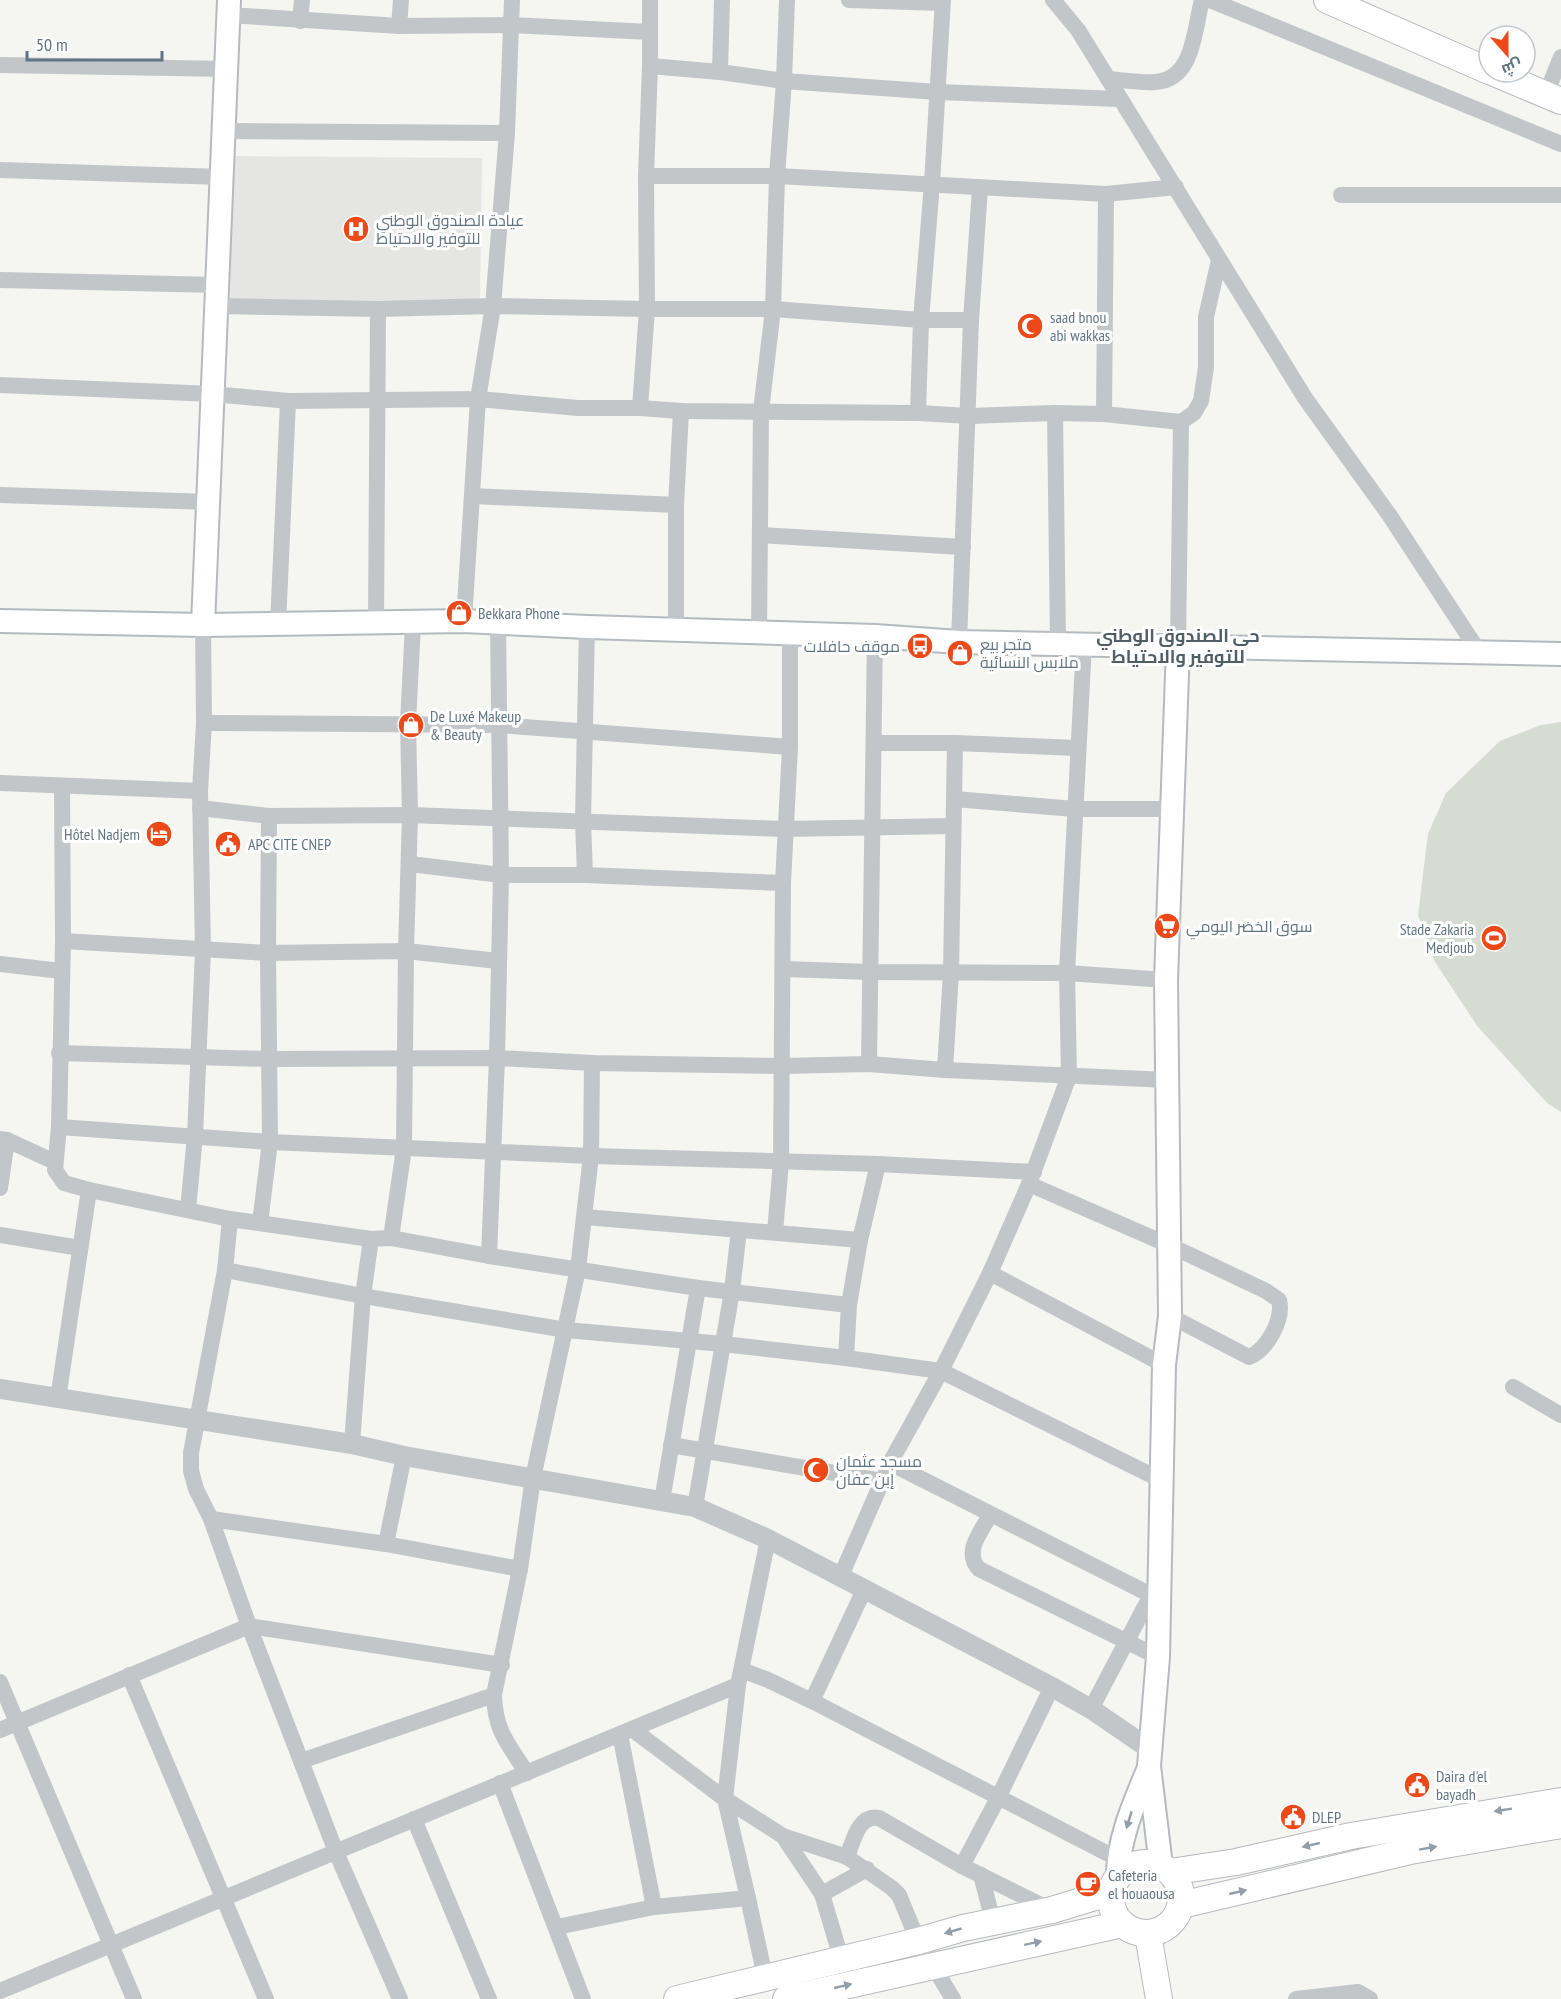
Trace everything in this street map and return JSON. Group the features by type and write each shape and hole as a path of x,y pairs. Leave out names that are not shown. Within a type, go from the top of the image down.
{"main road":[{"path":"1327,0 1353,5 1423,43 1477,66"},
{"path":"203,625 229,8"},
{"path":"1520,84 1553,98"},
{"path":"0,621 278,625 464,621 875,636 959,642 1561,654"},
{"path":"1150,1758 1130,1816 1116,1875 1112,1909 1122,1924 1137,1933 1148,1934 1170,1925 1181,1905 1181,1893 1177,1882 1165,1869 1150,1758 1158,1657 1155,1597 1164,1365 1170,1316 1171,1246 1166,980 1178,646"},
{"path":"677,1999 993,1921 1052,1910 1138,1864 1149,1863 1165,1869 1236,1862 1351,1836 1561,1801"},
{"path":"1181,1905 1410,1851 1561,1825"},
{"path":"786,1999 1122,1924"},
{"path":"1148,1934 1158,1999"}],"street":[{"path":"300,21 302,0"},
{"path":"399,26 401,0"},
{"path":"464,621 478,399 493,306 507,133 512,0"},
{"path":"640,408 647,309 646,176 650,0"},
{"path":"720,72 722,0"},
{"path":"759,633 761,411 773,309 777,176 787,0"},
{"path":"849,0 942,2 932,183 921,320 918,413"},
{"path":"1053,0 1071,20 1305,398 1390,516 1479,652"},
{"path":"1108,79 1156,82 1179,74 1189,55 1202,0"},
{"path":"1210,0 1561,144"},
{"path":"229,8 300,21 399,26 511,25 650,32"},
{"path":"1553,98 1561,57"},
{"path":"0,65 227,69"},
{"path":"650,66 720,72 784,81 937,92 1119,99"},
{"path":"224,131 507,133"},
{"path":"0,170 222,177"},
{"path":"646,176 777,176 1106,194 1176,187"},
{"path":"959,642 971,320 980,188"},
{"path":"1104,414 1106,194"},
{"path":"1341,195 1561,195"},
{"path":"0,385 213,394 288,401 478,399 578,408 918,413 969,416 1104,414 1181,422 1194,413 1201,401 1206,367 1206,317 1219,260"},
{"path":"0,280 378,309 493,306 773,309 921,320 971,320"},
{"path":"376,624 378,309"},
{"path":"278,625 288,401"},
{"path":"676,629 676,505 681,411"},
{"path":"1055,413 1058,643"},
{"path":"1178,646 1181,422"},
{"path":"0,495 209,502"},
{"path":"472,496 676,505"},
{"path":"759,535 963,547"},
{"path":"391,1238 404,1148 406,951 410,864 408,723 413,623"},
{"path":"489,1256 501,874 498,623"},
{"path":"188,1210 195,1136 203,950 200,790 204,723 203,625"},
{"path":"585,875 583,820 587,627"},
{"path":"775,1232 781,1162 783,883 790,747 790,633"},
{"path":"869,1064 875,636"},
{"path":"840,1578 890,1463 941,1371 990,1273 1032,1178 1069,1076 1067,973 1084,643"},
{"path":"204,723 499,725 790,747"},
{"path":"874,743 955,743 1078,748"},
{"path":"945,1070 951,972 955,743"},
{"path":"0,783 200,790"},
{"path":"62,786 63,941 60,971 59,1127 55,1170 64,1183 230,1219 371,1239 391,1238 489,1256 698,1288 849,1305"},
{"path":"954,799 1075,809 1172,809"},
{"path":"200,808 269,816 410,815 784,829 953,826"},
{"path":"260,1223 270,1142 269,816"},
{"path":"410,864 501,874 783,883"},
{"path":"63,941 268,953 406,951 498,961"},
{"path":"0,963 60,971"},
{"path":"784,969 1067,973 1166,980"},
{"path":"59,1053 269,1059 497,1058 592,1063 782,1066 869,1064 945,1070 1168,1080"},
{"path":"527,1773 499,1729 494,1714 494,1695 520,1569 533,1478 578,1269 591,1156 592,1063"},
{"path":"59,1127 270,1142 591,1156 878,1164 1032,1178 1266,1291 1279,1300 1281,1308 1279,1318 1261,1350 1248,1357 1170,1316"},
{"path":"0,1188 4,1139 55,1162"},
{"path":"846,1358 849,1305 860,1240 878,1164"},
{"path":"58,1399 89,1190"},
{"path":"585,1217 860,1240"},
{"path":"230,1219 225,1270 190,1453 191,1471 336,1852 400,1999"},
{"path":"695,1507 732,1291 739,1230"},
{"path":"0,1235 80,1248"},
{"path":"352,1444 363,1296 371,1239"},
{"path":"225,1270 566,1330 723,1344 941,1371 1161,1480"},
{"path":"990,1273 1164,1365"},
{"path":"662,1502 698,1288"},
{"path":"1513,1387 1561,1415"},
{"path":"0,1389 352,1444 404,1456 695,1507 768,1539 1052,1687 1091,1709 1150,1758"},
{"path":"671,1445 882,1481"},
{"path":"386,1544 404,1456"},
{"path":"890,1463 1155,1597 1125,1642 1091,1709"},
{"path":"990,1515 971,1553 973,1563 979,1569 1158,1657"},
{"path":"211,1519 386,1544 520,1569"},
{"path":"765,1977 725,1799 740,1677 768,1539"},
{"path":"812,1701 864,1590"},
{"path":"0,1730 249,1626 502,1665"},
{"path":"129,1675 267,1999"},
{"path":"3,1999 0,1991 626,1732 740,1677 768,1680 999,1798 1116,1875"},
{"path":"0,1682 134,1999"},
{"path":"962,1866 999,1798 1052,1687"},
{"path":"301,1761 494,1695"},
{"path":"626,1732 783,1836 847,1857 892,1888 899,1895 918,1941 953,1999"},
{"path":"626,1732 654,1907"},
{"path":"500,1784 583,1999"},
{"path":"847,1857 860,1826 870,1816 886,1821 962,1866 1052,1910"},
{"path":"414,1819 489,1999"},
{"path":"783,1836 822,1894 841,1958"},
{"path":"822,1894 867,1869"},
{"path":"981,1875 993,1921"},
{"path":"557,1927 654,1907 748,1898"},
{"path":"1296,1999 1358,1992 1370,1999"}],"shaded area":[{"name":"عيادة الصندوق الوطني للتوفير والاحتياط","path":"232,156 482,158 480,302 230,300"},
{"name":"Stade Zakaria Medjoub","path":"1561,722 1561,1112 1547,1103 1478,1027 1435,962 1418,915 1428,834 1446,793 1500,741 1541,725"}],"place":[{"name":"عيادة الصندوق الوطني للتوفير والاحتياط","path":"356,229"},
{"name":"saad bnou abi wakkas","path":"1030,326"},
{"name":"Bekkara Phone","path":"459,613"},
{"name":"موقف حافلات","path":"920,646"},
{"name":"متجر بيع ملابس النسائية","path":"960,653"},
{"name":"De Luxé Makeup & Beauty","path":"411,725"},
{"name":"Hôtel Nadjem","path":"159,834"},
{"name":"APC CITE CNEP","path":"228,844"},
{"name":"سوق الخضر اليومي","path":"1167,926"},
{"name":"Stade Zakaria Medjoub","path":"1494,938"},
{"name":"مسجد عثمان إبن عفان","path":"816,1470"},
{"name":"Daira d'el bayadh","path":"1417,1785"},
{"name":"DLEP","path":"1293,1817"},
{"name":"Cafeteria el houaousa","path":"1088,1884"}],"district":[{"name":"حي الصندوق الوطني للتوفير والاحتياط","path":"1178,646"}]}
